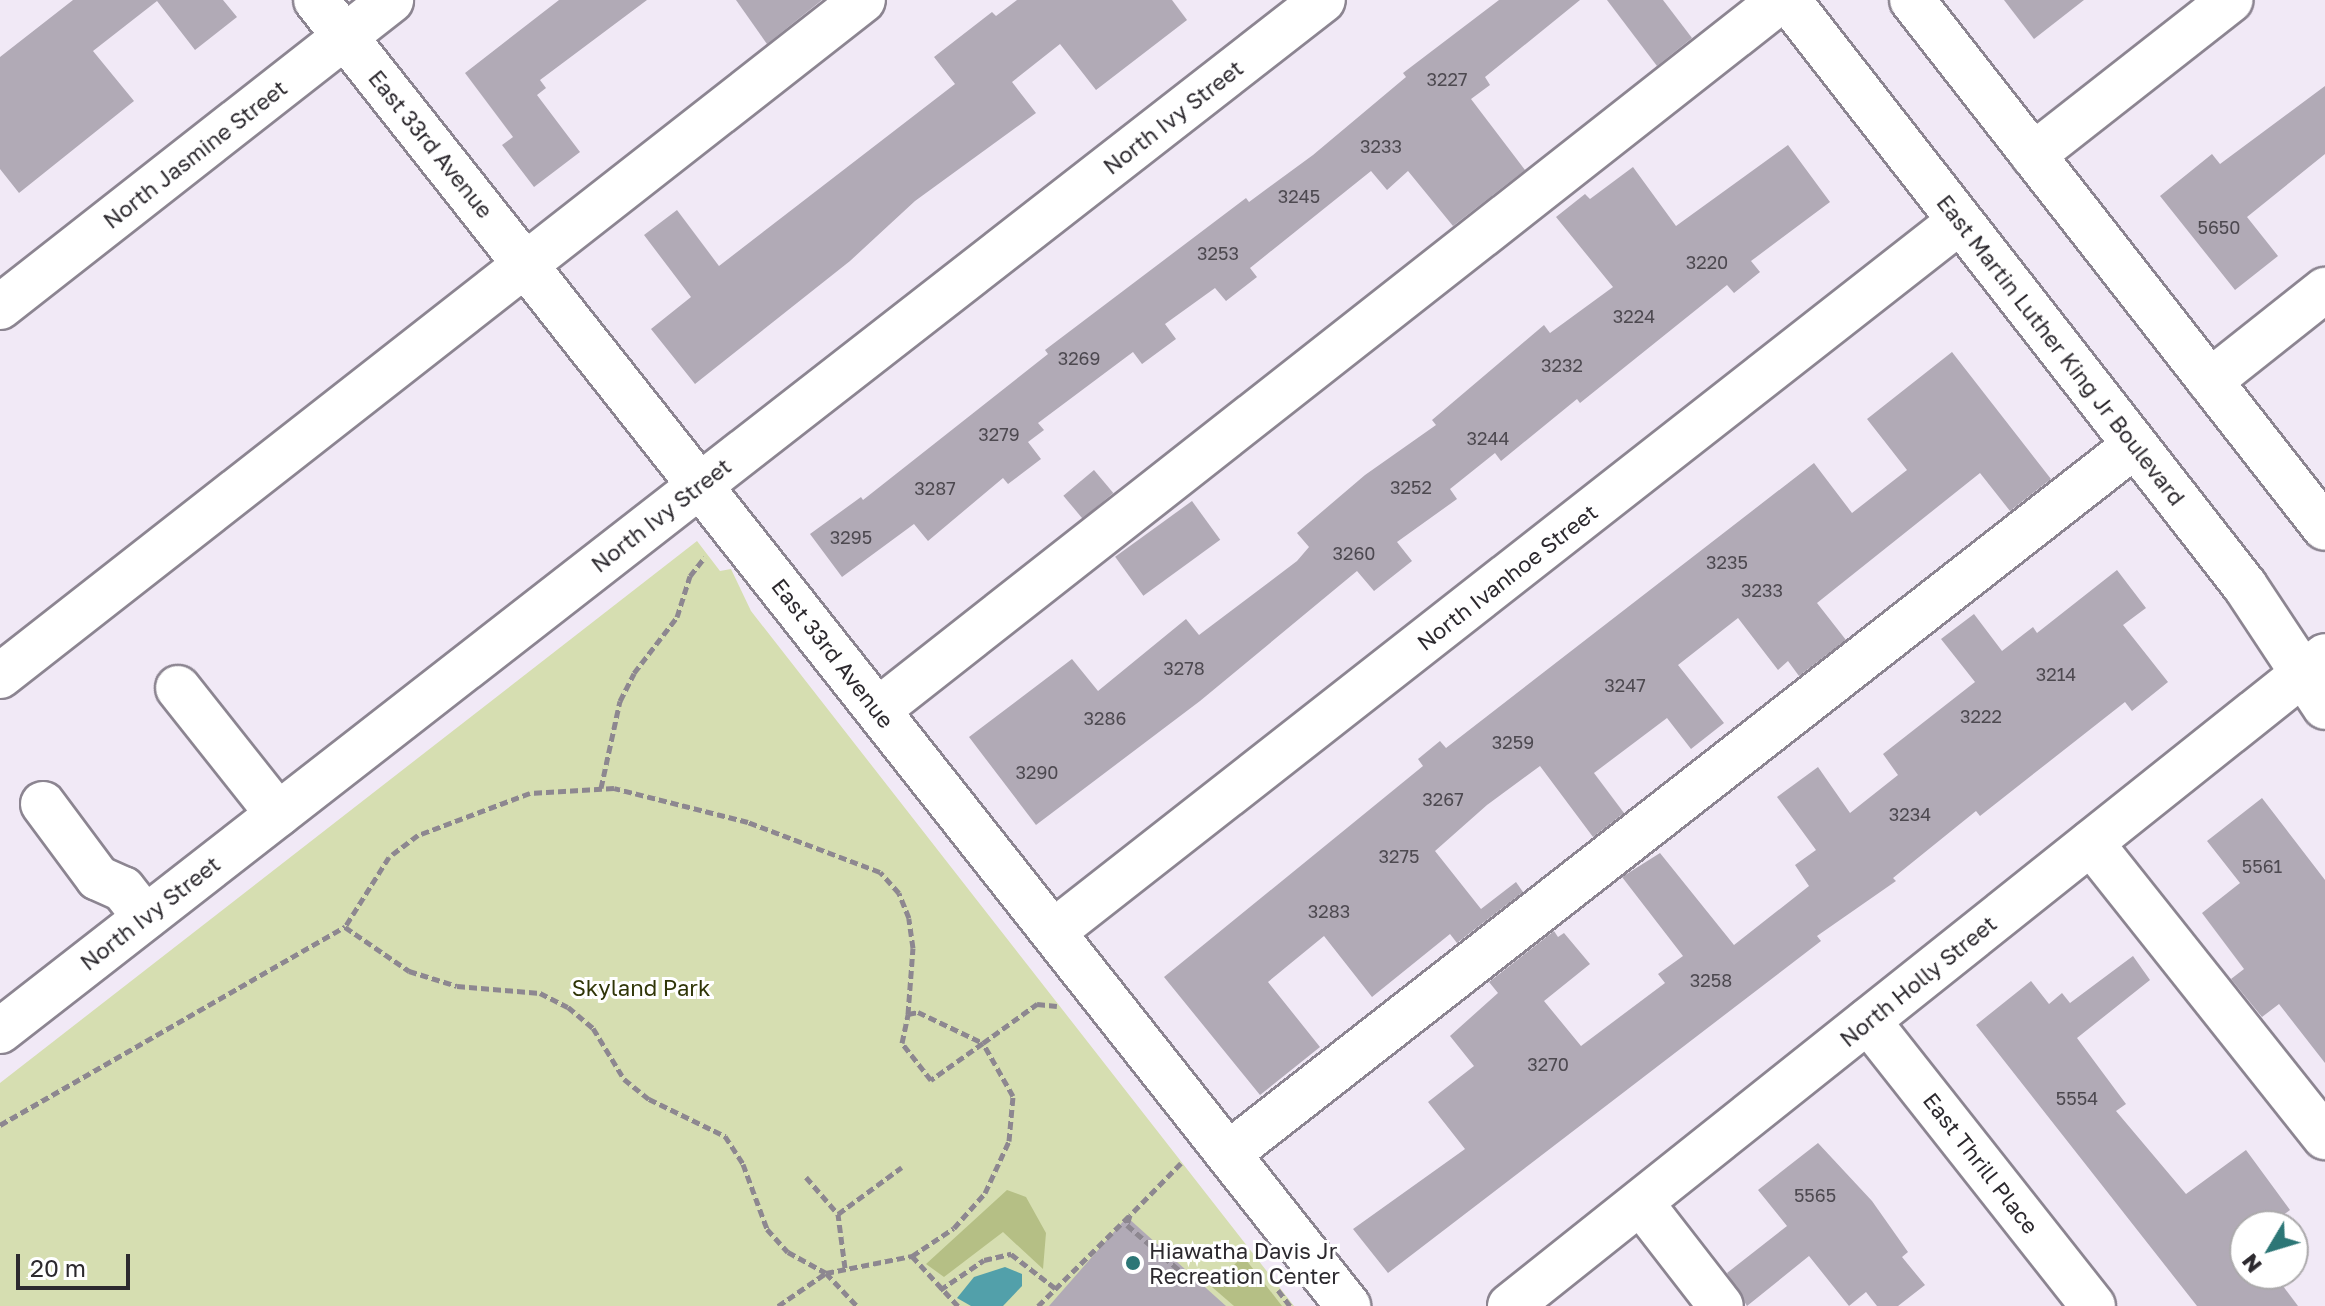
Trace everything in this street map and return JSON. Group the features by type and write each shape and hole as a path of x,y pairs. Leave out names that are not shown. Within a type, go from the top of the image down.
{"street":[{"name":"East 33rd Avenue","path":"316,0 1348,1306"},
{"name":"North Jasmine Street","path":"0,307 391,0"},
{"path":"0,676 863,0"},
{"name":"North Ivy Street","path":"0,1031 1323,0"},
{"path":"878,710 1781,0"},
{"name":"East Martin Luther King Jr Boulevard","path":"1788,0 2317,679"},
{"path":"1912,0 2325,528"},
{"path":"2033,155 2231,0"},
{"name":"North Ivanhoe Street","path":"1053,932 1960,221"},
{"path":"2210,381 2325,290"},
{"path":"1228,1154 2135,445"},
{"name":"North Holly Street","path":"1535,1298 1641,1203 2091,843 2317,679"},
{"path":"178,688 278,814"},
{"path":"43,804 98,878 123,889 145,917"},
{"path":"2091,843 2325,1137"},
{"name":"East Thrill Place","path":"1868,1021 2093,1306"},
{"path":"1641,1203 1721,1306"}],"path":[{"path":"601,788 620,701 634,673 677,617 690,576 711,549"},
{"path":"0,1125 345,927 389,857 418,835 530,793 601,788 748,822 880,872 899,893 909,918 913,948 908,1014 902,1043 931,1080 1037,1004"},
{"path":"345,927 409,971 457,986 540,993 568,1007 593,1028 624,1079 649,1099 725,1136 743,1164 767,1229 788,1252 826,1273 857,1306"},
{"path":"778,1306 826,1273 912,1256 954,1228 985,1193 1009,1141 1013,1096 983,1043 918,1012 908,1014"},
{"path":"1038,1306 1181,1163"},
{"path":"838,1214 902,1167"},
{"path":"806,1177 838,1214 845,1268"},
{"path":"1130,1215 1127,1225 1186,1276"},
{"path":"940,1290 984,1260 1011,1254 1055,1288"},
{"path":"912,1256 940,1290 958,1306"}],"green space":[{"name":"Skyland Park","path":"697,541 720,571 731,569 751,611 1294,1306 0,1306 0,1083"},
{"path":"1007,1190 1026,1197 1046,1233 1043,1269 1003,1232 944,1277 926,1264"},
{"path":"1243,1256 1282,1306 1234,1306 1212,1287"}],"water":[{"path":"1005,1267 1022,1274 1022,1286 1003,1306 971,1306 957,1298 974,1277"}],"building":[{"path":"73,0 223,0 237,17 195,50 157,1 93,51 134,101 19,193 0,169 0,57"},
{"path":"559,0 647,0 540,80 546,88 537,95 580,152 534,187 502,145 513,137 465,73"},
{"path":"736,0 822,0 767,44"},
{"path":"1017,0 1172,0 1187,20 1096,90 1060,44 1012,82 1036,113 915,201 850,261 695,384 651,329 691,297 644,235 677,210 719,266 955,84 934,57 992,12 996,16"},
{"path":"1499,0 1580,0 1485,77 1490,85 1471,99 1525,170 1453,226 1408,171 1387,190 1371,171 1250,268 1257,277 1226,301 1215,288 1165,324 1176,339 1142,364 1133,352 1038,423 1044,430 1028,442 1041,459 1008,484 1003,478 928,541 914,524 842,577 810,534 861,497 863,500 1048,354 1045,350 1246,198 1249,202 1313,155 1406,77 1403,73"},
{"path":"1607,0 1663,0 1692,38 1657,66"},
{"path":"2004,0 2084,0 2034,39"},
{"path":"2325,86 2325,154 2247,217 2278,256 2235,290 2160,196 2212,154 2220,164"},
{"path":"1788,145 1830,202 1751,261 1760,272 1734,293 1727,285 1580,403 1577,399 1501,461 1495,453 1450,489 1457,499 1397,542 1412,561 1374,591 1357,571 1200,701 1036,825 969,737 1072,659 1098,691 1186,619 1199,635 1297,561 1309,547 1297,533 1365,475 1436,425 1432,420 1544,325 1550,333 1613,287 1556,217 1585,194 1590,199 1633,167 1676,226"},
{"path":"1952,352 2051,479 2010,511 1980,473 1817,603 1846,640 1799,676 1788,661 1778,670 1738,618 1678,665 1724,723 1691,749 1667,718 1594,773 1624,813 1593,837 1540,766 1487,805 1435,851 1481,909 1516,882 1523,892 1457,943 1450,934 1372,997 1324,936 1268,982 1320,1047 1260,1095 1164,977 1423,766 1418,759 1440,741 1446,748 1814,463 1852,513 1907,470 1867,419"},
{"path":"1094,470 1113,493 1083,519 1063,496"},
{"path":"1192,501 1220,540 1143,596 1115,557"},
{"path":"2117,570 2146,608 2123,625 2168,682 2132,711 2125,702 1980,816 1976,811 1893,878 1896,881 1817,936 1821,941 1388,1273 1353,1229 1465,1149 1428,1102 1474,1066 1450,1036 1498,993 1489,982 1554,931 1558,937 1564,933 1590,964 1544,1001 1581,1046 1665,983 1658,974 1683,956 1622,877 1660,853 1734,945 1809,886 1795,865 1816,850 1777,797 1818,767 1850,813 1898,775 1883,754 1975,682 1941,639 1974,614 2002,651 2033,627 2037,633"},
{"path":"2262,798 2325,880 2325,1063 2279,1004 2262,1017 2231,979 2244,969 2202,913 2240,883 2207,841"},
{"path":"2133,956 2150,980 2077,1038 2126,1104 2116,1111 2186,1194 2246,1150 2290,1210 2229,1210 2229,1290 2286,1290 2298,1306 2197,1306 1976,1025 2031,981 2049,1004 2062,993 2070,1003"},
{"path":"1818,1143 1872,1201 1908,1252 1902,1257 1925,1285 1898,1306 1877,1306 1866,1292 1849,1306 1809,1256 1747,1306 1727,1273 1787,1226 1758,1190"},
{"name":"Hiawatha Davis Jr Recreation Center","path":"1127,1217 1226,1306 1049,1306"}],"place":[{"name":"Hiawatha Davis Jr Recreation Center","path":"1133,1263"}]}
